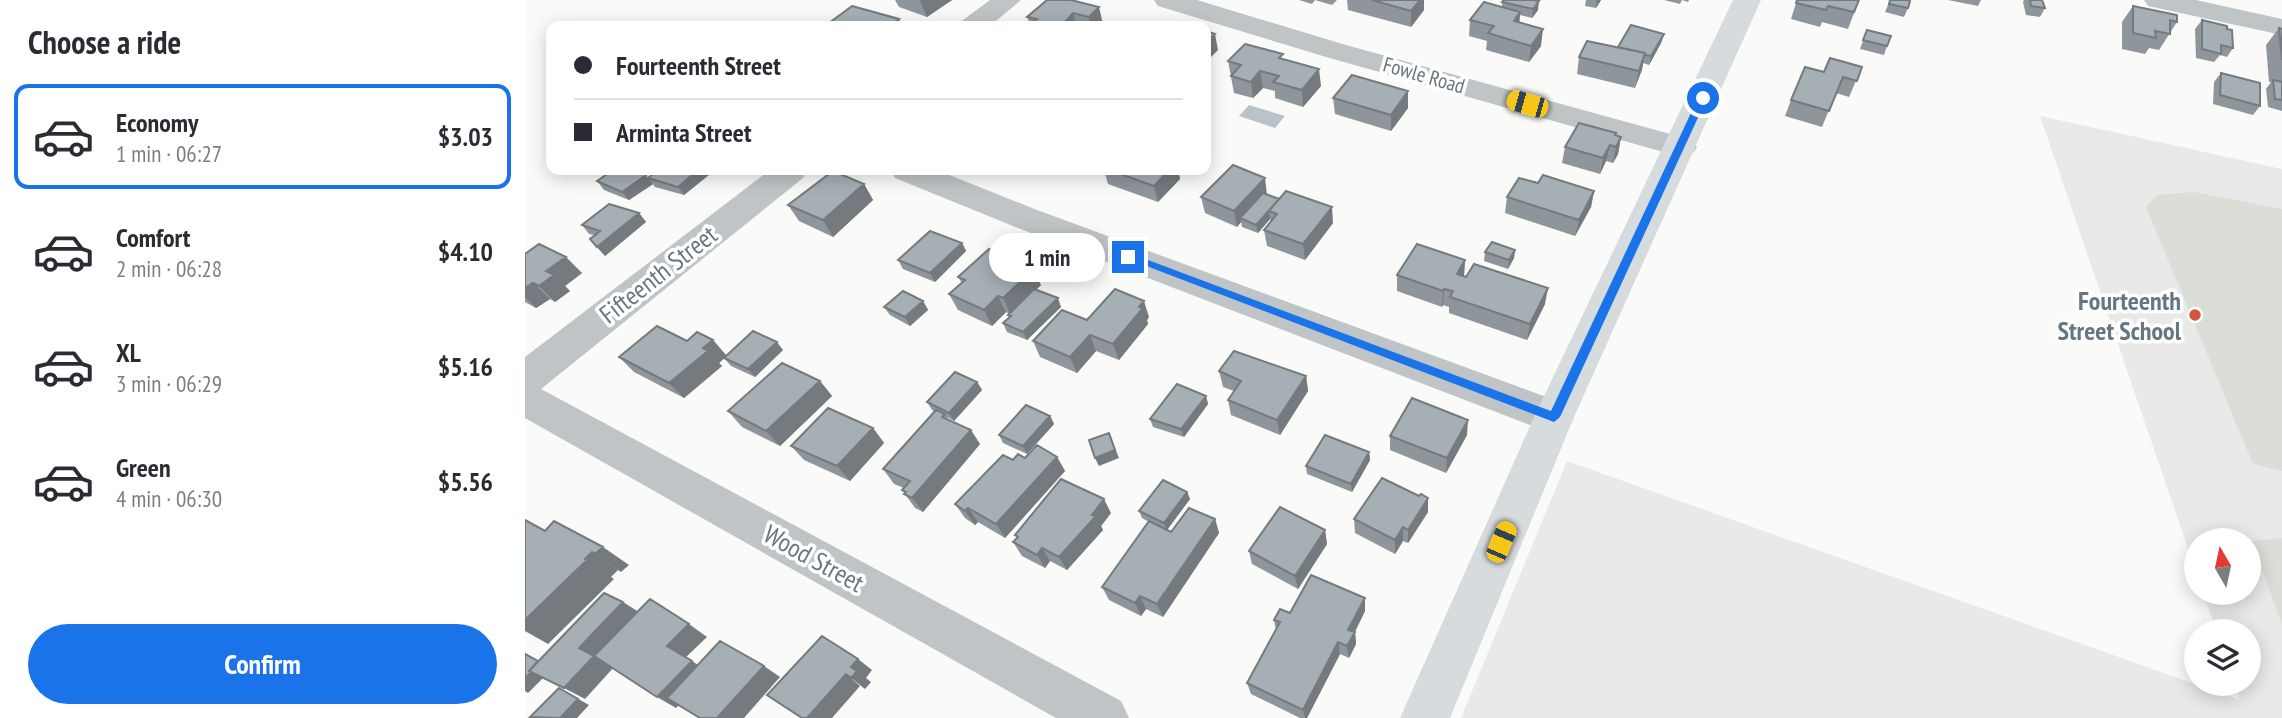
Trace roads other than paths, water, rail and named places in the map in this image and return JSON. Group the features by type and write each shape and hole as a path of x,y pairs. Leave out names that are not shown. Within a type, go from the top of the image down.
{"street":[{"path":"980,21 1007,0"},
{"name":"Fowle Road","path":"1168,0 1336,51 1681,147"},
{"path":"1425,718 1554,417 1747,0"},
{"path":"2158,0 2282,27"},
{"name":"Fifteenth Street","path":"525,379 785,175"},
{"path":"920,175 1025,218 1554,417"},
{"name":"Wood Street","path":"525,399 1104,718"}],"place":[{"name":"Fourteenth Street School","path":"2195,315"}]}
